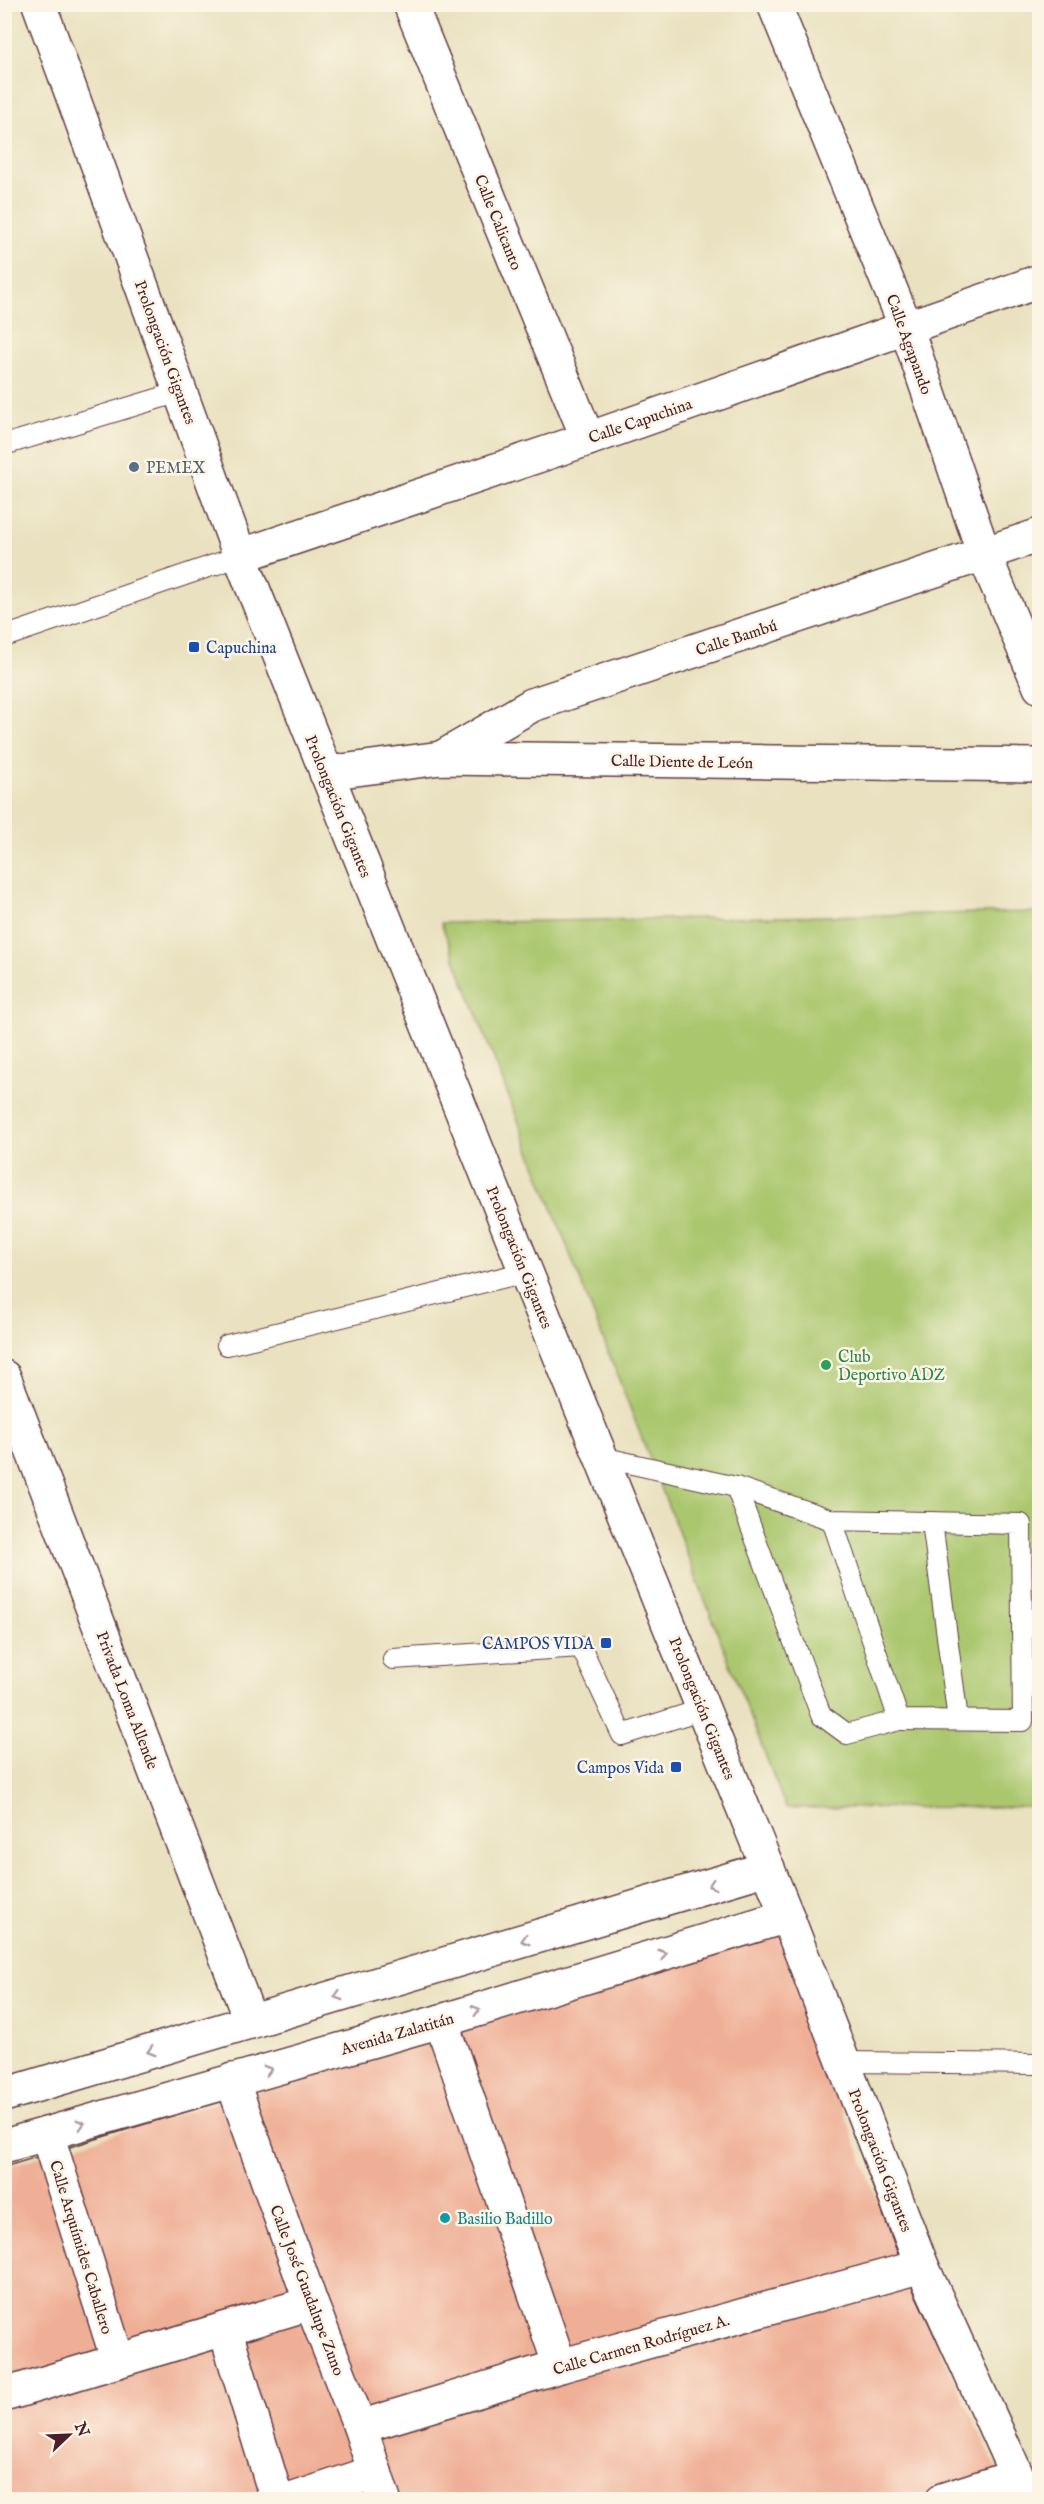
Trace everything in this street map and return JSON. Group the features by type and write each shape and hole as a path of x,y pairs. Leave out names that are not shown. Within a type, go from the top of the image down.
{"street":[{"name":"Prolongación Gigantes","path":"39,4 240,556 526,1272 788,1916 922,2266 1023,2488"},
{"name":"Calle Calicanto","path":"410,4 588,439"},
{"name":"Calle Agapando","path":"774,4 906,327 984,554 1040,687"},
{"name":"Calle Capuchina","path":"240,556 588,439 1040,281"},
{"name":"Calle Bambú","path":"441,758 532,705 1040,535"},
{"name":"Calle Diente de León","path":"326,773 441,758 1040,765"},
{"name":"Privada Loma Allende","path":"4,1377 251,2022"},
{"path":"4,2095 768,1868"},
{"name":"Avenida Zalatitán","path":"4,2146 441,2021 788,1916"},
{"path":"441,2021 560,2366"},
{"name":"Calle José Guadalupe Zuno","path":"232,2080 311,2303 360,2427 380,2486"},
{"name":"Calle Arquímides Caballero","path":"47,2134 118,2361"},
{"name":"Calle Carmen Rodríguez A.","path":"360,2427 560,2366 922,2266"},
{"path":"4,2395 311,2303"},
{"path":"225,2329 277,2499"},
{"path":"291,2499 380,2486"},
{"path":"942,2499 1023,2488"}],"lane":[{"path":"4,445 180,392"},
{"path":"4,637 240,556"},
{"path":"227,1345 526,1272"},
{"path":"601,1457 736,1487 832,1520 1021,1524 1023,1720 899,1720 847,1734 821,1715 736,1487"},
{"path":"832,1520 899,1720"},
{"path":"932,1522 958,1720"},
{"path":"393,1659 581,1647 622,1735 703,1709"},
{"path":"844,2062 1040,2064"}],"green space":[{"name":"Club Deportivo ADZ","path":"1039,912 1039,1807 786,1808 441,923"}],"building":[{"name":"Basilio Badillo","path":"777,1932 904,2270 1011,2500 4,2500 4,2167"}],"place":[{"name":"PEMEX","path":"134,467"},
{"name":"Capuchina","path":"194,647"},
{"name":"Club Deportivo ADZ","path":"826,1365"},
{"name":"CAMPOS VIDA","path":"606,1643"},
{"name":"Campos Vida","path":"676,1767"},
{"name":"Basilio Badillo","path":"445,2218"}]}
